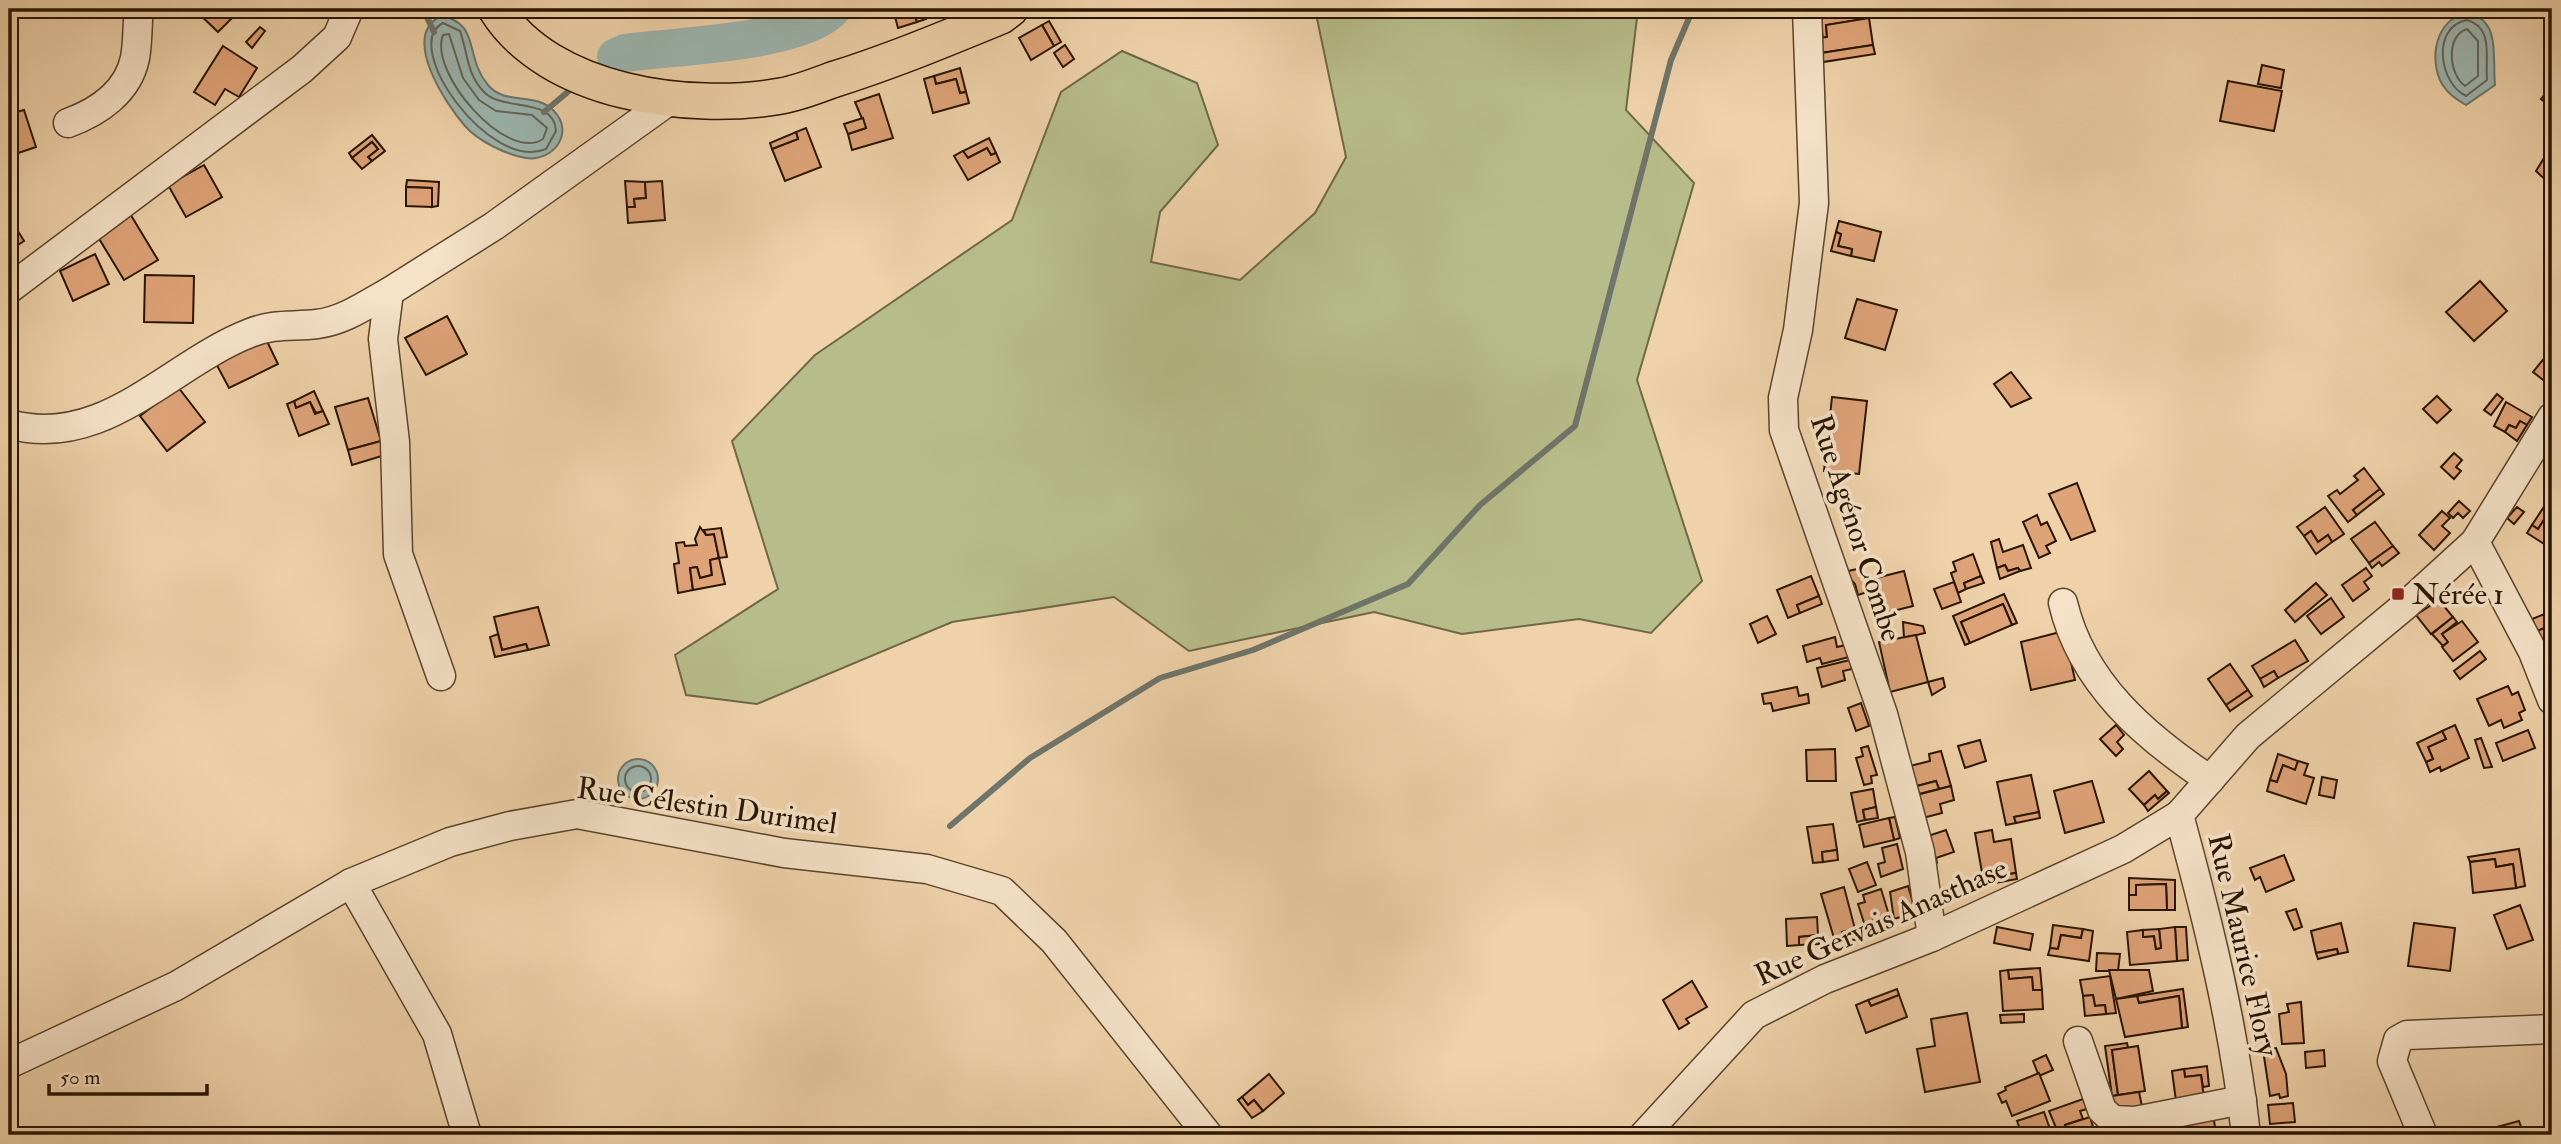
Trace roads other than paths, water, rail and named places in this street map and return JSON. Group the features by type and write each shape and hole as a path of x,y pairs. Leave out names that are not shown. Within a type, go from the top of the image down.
{"main road":[{"path":"496,9 502,18 548,60 597,83 670,100 782,96 885,64 1001,16 1010,9"}],"street":[{"path":"68,123 94,113 113,97 125,80 134,62 139,9"},
{"path":"9,289 302,69 337,37 349,9"},
{"name":"Rue Agénor Combe","path":"1807,9 1814,203 1798,330 1783,398 1784,430 1883,713 1920,852 1932,937"},
{"path":"9,424 23,428 64,426 106,417 226,342 270,325 318,324 343,317 390,292 494,226 670,100"},
{"path":"390,292 383,339 396,442 398,554 441,676"},
{"name":"Rue Maurice Flory","path":"2246,1135 2212,935 2179,815 2248,736 2407,604 2475,542 2552,417"},
{"path":"2475,542 2533,652 2552,700"},
{"path":"2063,603 2080,652 2104,691 2171,754 2210,780"},
{"name":"Rue Célestin Durimel","path":"9,1064 176,986 351,883 450,842 510,826 578,814 784,853 927,869 1002,891 1054,941 1208,1135"},
{"name":"Rue Gervais Anasthase","path":"1644,1135 1754,1015 1825,979 1932,937 2123,849 2179,815"},
{"path":"351,883 437,1034 467,1135"},
{"path":"2423,1135 2392,1061 2398,1040 2407,1035 2552,1029"},
{"path":"2078,1041 2102,1110 2113,1120 2135,1121 2242,1100"}],"water":[{"path":"2467,13 2486,23 2490,32 2495,85 2466,105 2442,84 2436,52 2442,31 2448,23"},
{"path":"441,16 462,26 481,74 495,91 511,97 538,101 554,111 562,128 558,144 552,151 536,158 518,156 485,142 465,126 438,87 426,54 425,39 429,26"},
{"path":"638,759 652,765 658,779 652,793 638,799 624,793 618,779 624,765"}],"waterway":[{"path":"423,9 434,32"},
{"path":"616,57 625,53 765,36 816,20 832,9"},
{"path":"950,826 1030,758 1160,678 1253,650 1408,584 1480,505 1575,426 1671,60 1693,9"},
{"path":"544,112 576,85"}],"place":[{"name":"Nérée 1","path":"2398,594"}]}
